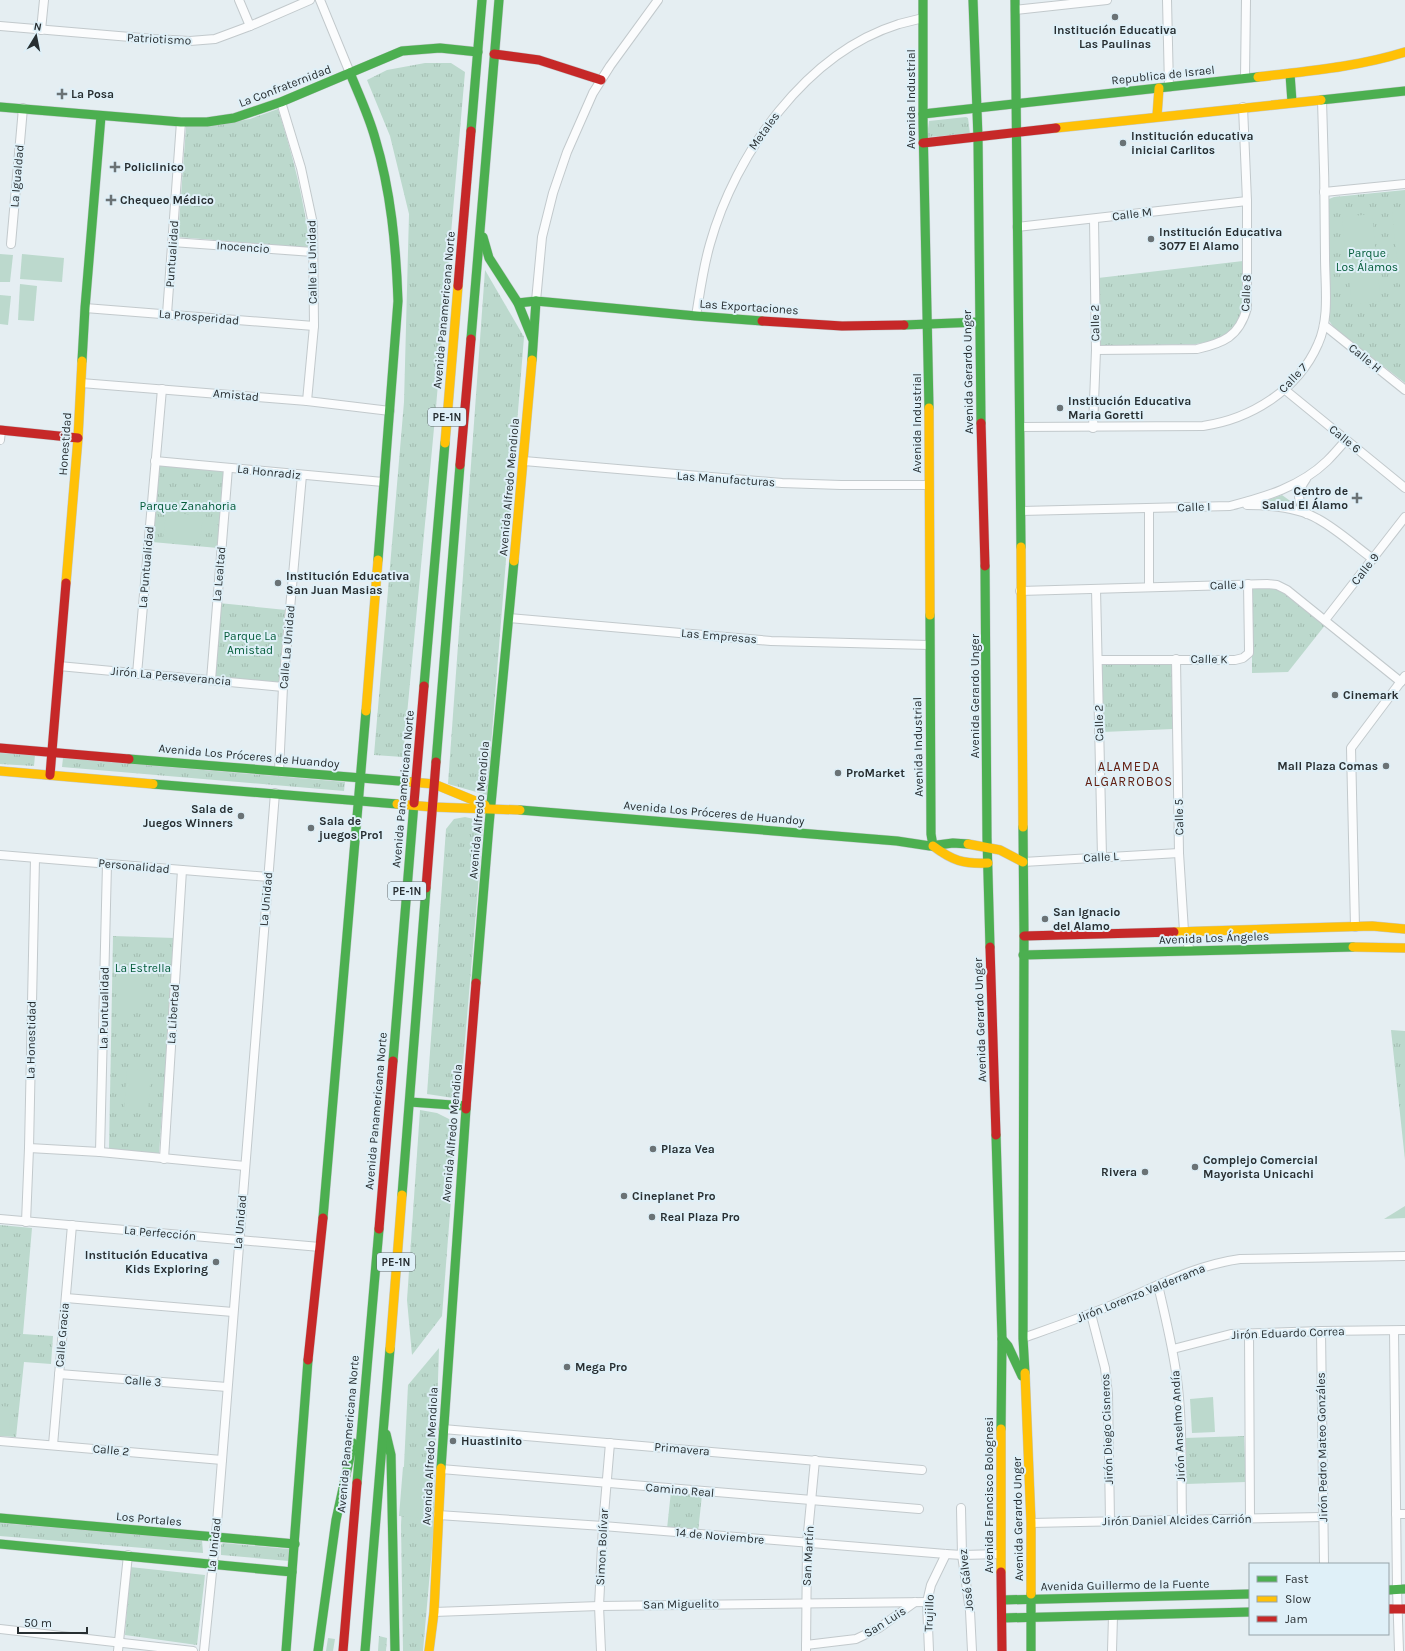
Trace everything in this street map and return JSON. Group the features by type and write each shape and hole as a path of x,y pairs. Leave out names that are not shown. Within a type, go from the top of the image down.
{"main road":[{"name":"Avenida Panamericana Norte","path":"343,1651 362,1411 482,0"},
{"name":"PE-1N","path":"365,1651 410,1102 432,807 499,0"},
{"name":"Avenida Industrial","path":"923,0 923,143 928,325 931,826 933,846"},
{"name":"Avenida Gerardo Unger","path":"973,0 978,138 978,322 986,631 984,845 988,863 989,938 1002,1338 1008,1346 1026,1386"},
{"name":"Avenida Gerardo Unger","path":"1015,0 1024,936 1022,1338 1026,1386 1031,1523 1030,1651"},
{"name":"La Confraternidad","path":"0,107 181,122 207,122 234,118 281,102 402,51 440,48 478,52"},
{"name":"Republica de Israel","path":"923,114 1290,74 1358,65 1405,52"},
{"path":"494,54 539,60 601,80"},
{"path":"286,1651 308,1354 320,1247 361,778 398,302 396,249 387,188 378,147 364,106 350,73"},
{"path":"1290,74 1292,102"},
{"path":"1157,116 1159,88"},
{"path":"923,143 978,138 1016,132 1157,116 1405,91"},
{"name":"Honestidad","path":"50,775 78,438 85,308 101,116"},
{"path":"480,226 489,258 518,303 532,338"},
{"name":"Las Exportaciones","path":"518,303 536,301 696,316 842,326 928,325 978,322"},
{"name":"Avenida Alfredo Mendiola","path":"429,1651 434,1612 443,1428 466,1106 491,808 524,461 532,338 536,301"},
{"path":"0,430 78,438"},
{"name":"Avenida Los Próceres de Huandoy","path":"0,748 434,784 491,808"},
{"name":"Avenida Los Próceres de Huandoy","path":"0,771 275,793 413,806 491,808 897,841 933,846 955,843 984,845 1006,852 1023,862"},
{"name":"Avenida Los Próceres de Huandoy","path":"933,846 951,859 957,861 988,863"},
{"name":"Avenida Los Ángeles","path":"1023,955 1184,931 1355,926 1372,936 1405,948"},
{"name":"Avenida Los Ángeles","path":"1024,936 1092,944 1190,950 1372,936 1405,929"},
{"path":"410,1102 466,1106"},
{"name":"Avenida Francisco Bolognesi","path":"1002,1338 1002,1651"},
{"path":"318,1651 330,1553 348,1460 362,1411"},
{"path":"383,1423 391,1455 395,1651"},
{"name":"Los Portales","path":"0,1518 295,1544"},
{"path":"0,1544 128,1555 292,1572"},
{"name":"Avenida Guillermo de la Fuente","path":"1002,1600 1249,1594"},
{"path":"1002,1618 1249,1612"}],"street":[{"path":"41,30 44,0"},
{"path":"240,0 250,26"},
{"name":"Patriotismo","path":"0,26 190,41 215,39 250,26 310,0"},
{"path":"320,0 350,73"},
{"name":"Avenida Alfredo Mendiola","path":"536,301 542,237 553,193 567,152 593,93 628,40 658,0"},
{"path":"1015,10 1107,0"},
{"path":"1167,0 1169,88"},
{"path":"1245,78 1246,0"},
{"name":"Metales","path":"696,316 702,278 710,244 720,213 747,155 762,132 802,85 826,64 851,46 898,24 922,18"},
{"name":"Calle 7","path":"1020,427 1093,428 1203,426 1220,424 1256,410 1272,400 1284,389 1309,360 1318,344 1324,325 1322,100"},
{"name":"Calle La Unidad","path":"281,102 301,168 313,224 314,326 307,401"},
{"name":"Calle 8","path":"1096,350 1197,349 1227,339 1238,330 1244,320 1247,308 1247,201 1243,107"},
{"name":"La Igualdad","path":"11,244 22,108"},
{"name":"Puntualidad","path":"167,314 181,122"},
{"path":"1324,192 1405,184"},
{"name":"Calle M","path":"1017,227 1247,201"},
{"name":"Calle 2","path":"1093,428 1096,350 1094,219"},
{"name":"Inocencio","path":"172,242 313,252"},
{"name":"La Prosperidad","path":"85,308 234,321 314,326"},
{"name":"Calle H","path":"1324,325 1405,390"},
{"name":"Amistad","path":"82,382 307,401 390,411"},
{"name":"La Puntualidad","path":"138,674 162,388"},
{"name":"Calle 6","path":"1284,389 1405,488"},
{"path":"0,430 0,440"},
{"name":"Calle I","path":"1021,511 1230,506 1263,497 1306,478 1327,461 1346,440"},
{"name":"La Honradiz","path":"155,461 383,482"},
{"name":"Las Manufacturas","path":"524,461 782,483 929,485"},
{"name":"La Lealtad","path":"211,680 228,468"},
{"name":"Calle La Unidad","path":"279,771 283,687 302,475"},
{"path":"1306,478 1298,493 1302,506 1307,514"},
{"path":"1230,506 1267,506 1307,514 1319,519 1373,559"},
{"path":"1149,509 1149,587"},
{"name":"Calle 9","path":"1326,620 1405,517"},
{"name":"Calle J","path":"1020,591 1248,584 1277,585 1287,590 1403,679"},
{"name":"Calle K","path":"1098,660 1235,660 1246,656 1249,650 1248,584"},
{"name":"Calle 2","path":"1096,589 1102,857"},
{"name":"Las Empresas","path":"509,618 771,641 929,645"},
{"name":"Calle 5","path":"1176,659 1180,854 1184,931 1190,950"},
{"name":"Jirón La Perseverancia","path":"59,666 283,687"},
{"path":"1355,926 1350,748 1403,679"},
{"name":"La Unidad","path":"204,1651 222,1460 275,793"},
{"name":"Calle L","path":"1023,862 1180,854"},
{"name":"Personalidad","path":"0,855 268,877"},
{"name":"La Honestidad","path":"26,1222 30,1148 35,858"},
{"name":"La Puntualidad","path":"100,1152 107,864"},
{"name":"La Libertad","path":"164,1159 182,870"},
{"path":"30,1148 100,1152 245,1166"},
{"name":"La Perfección","path":"0,1219 320,1247"},
{"name":"Calle Gracia","path":"53,1445 72,1225"},
{"name":"Jirón Lorenzo Valderrama","path":"1022,1338 1091,1314 1195,1269 1216,1263 1240,1259 1405,1256"},
{"name":"Jirón Anselmo Andía","path":"1158,1286 1173,1349 1177,1380 1180,1418 1182,1520"},
{"path":"66,1298 233,1312"},
{"name":"Jirón Diego Cisneros","path":"1091,1314 1105,1368 1107,1387 1110,1521"},
{"path":"1394,1330 1397,1609 1399,1651"},
{"name":"Jirón Eduardo Correa","path":"1173,1349 1231,1334 1405,1330"},
{"name":"Jirón Pedro Mateo Gonzáles","path":"1321,1331 1322,1517 1324,1563"},
{"path":"1249,1333 1250,1518"},
{"name":"Calle 3","path":"59,1374 227,1387"},
{"name":"Primavera","path":"443,1428 922,1470"},
{"name":"Calle 2","path":"0,1441 222,1460"},
{"name":"Simon Bolívar","path":"601,1651 599,1606 603,1526 610,1443"},
{"name":"San Martín","path":"806,1648 805,1602 807,1543 815,1460"},
{"name":"Camino Real","path":"441,1469 919,1509"},
{"name":"José Gálvez","path":"961,1508 962,1555 970,1611 972,1651"},
{"name":"14 de Noviembre","path":"438,1514 946,1554 1001,1554"},
{"path":"1396,1514 1405,1514"},
{"name":"Jirón Daniel Alcides Carrión","path":"1031,1523 1322,1517"},
{"name":"Trujillo","path":"929,1651 928,1602 931,1585 946,1554"},
{"path":"119,1647 128,1555"},
{"name":"San Miguelito","path":"434,1612 599,1606 805,1602 928,1602"},
{"name":"San Luis","path":"806,1648 856,1639 879,1628 915,1602"},
{"path":"1112,1651 1113,1616"},
{"path":"0,1629 119,1647 193,1651"}],"green space":[{"path":"425,63 451,63 465,72 436,407 403,757 374,755 404,402 409,214 390,136 367,80 387,70"},
{"path":"278,109 305,212 310,248 178,237 186,127 222,124 250,119"},
{"path":"968,118 970,134 927,137 929,121"},
{"name":"Parque Los Álamos","path":"1405,190 1405,383 1334,328 1328,319 1329,199 1334,197"},
{"path":"1405,211 1405,331 1392,212"},
{"path":"1372,214 1376,255 1346,258 1342,217"},
{"path":"0,254 13,255 10,282 0,282"},
{"path":"22,254 64,258 62,282 20,279"},
{"path":"1376,258 1381,301 1352,304 1347,261"},
{"path":"1243,261 1243,304 1240,316 1235,326 1227,334 1214,340 1196,344 1098,346 1098,278"},
{"path":"485,270 524,337 487,795 448,784"},
{"path":"20,284 37,286 34,321 18,320"},
{"path":"0,295 11,296 8,325 0,324"},
{"name":"Parque Zanahoria","path":"158,465 224,470 218,548 152,542"},
{"path":"1282,495 1293,503 1291,505 1268,502 1268,500"},
{"path":"166,512 203,516 200,543 163,539"},
{"path":"1252,588 1276,588 1326,624 1288,672 1252,673"},
{"name":"Parque La Amistad","path":"219,603 286,610 280,683 214,677"},
{"path":"1172,663 1173,729 1103,732 1101,665"},
{"path":"0,753 35,755 34,766 0,764"},
{"path":"63,758 345,782 344,791 62,767"},
{"path":"465,817 474,819 483,829 460,1099 427,1094 446,829 454,819"},
{"name":"La Estrella","path":"113,936 175,938 159,1154 109,1149"},
{"path":"118,965 143,965 143,1007 118,1007"},
{"path":"1391,1030 1405,1031 1405,1160"},
{"path":"127,1069 151,1071 148,1112 124,1110"},
{"path":"420,1110 437,1113 457,1123 442,1316 412,1355 407,1300"},
{"path":"1405,1206 1405,1218 1384,1219"},
{"path":"0,1225 32,1228 23,1334 53,1336 51,1364 24,1362 16,1437 0,1436"},
{"path":"439,1348 433,1537 423,1651 403,1651 401,1525 408,1385"},
{"path":"1213,1397 1215,1432 1192,1433 1190,1399"},
{"path":"0,1406 11,1407 9,1434 0,1433"},
{"path":"1244,1436 1246,1482 1186,1484 1185,1438"},
{"path":"403,1467 433,1469 429,1518 399,1516"},
{"path":"671,1491 702,1495 698,1532 667,1529"},
{"path":"0,1523 202,1540 203,1553 0,1536"},
{"path":"223,1543 289,1549 289,1561 221,1555 221,1545"},
{"path":"130,1567 205,1575 197,1645 125,1635"},
{"path":"379,1636 387,1638 386,1651 378,1651"},
{"path":"328,1638 335,1639 333,1651 326,1651"}],"traffic: fast":[{"path":"471,131 482,0"},
{"path":"471,339 499,0"},
{"path":"923,0 923,123 929,408"},
{"path":"973,0 978,138 981,423"},
{"path":"1015,0 1021,547"},
{"path":"0,107 181,122 207,122 234,118 281,102 402,51 440,48 478,52"},
{"path":"350,73 370,122 385,178 392,219 397,280 398,301 378,560"},
{"path":"1290,74 1292,102"},
{"path":"923,114 1258,77"},
{"path":"1321,100 1405,91"},
{"path":"82,361 101,116"},
{"path":"483,237 489,258 518,303 532,338"},
{"path":"518,303 536,301 762,321"},
{"path":"532,360 536,301"},
{"path":"904,325 979,322"},
{"path":"424,686 445,443"},
{"path":"436,762 460,465"},
{"path":"476,983 489,825 514,561"},
{"path":"985,566 987,838 990,947"},
{"path":"930,615 931,834 933,846"},
{"path":"323,1218 366,711"},
{"path":"129,759 411,782"},
{"path":"153,784 397,804"},
{"path":"393,1061 414,803"},
{"path":"520,810 897,841 930,846 953,843 968,844"},
{"path":"1023,827 1023,1338 1025,1373"},
{"path":"402,1195 426,888"},
{"path":"1023,955 1353,947"},
{"path":"410,1102 466,1106"},
{"path":"441,1468 466,1109"},
{"path":"996,1135 1002,1339 1001,1429"},
{"path":"357,1483 379,1229"},
{"path":"1002,1339 1008,1346 1022,1376"},
{"path":"365,1651 390,1349"},
{"path":"286,1651 308,1360"},
{"path":"386,1434 391,1455 395,1651"},
{"path":"318,1651 336,1520 353,1443"},
{"path":"0,1518 295,1544"},
{"path":"0,1544 292,1572"},
{"path":"1389,1590 1405,1589"},
{"path":"1031,1594 1031,1651"},
{"path":"1002,1600 1249,1594"},
{"path":"1002,1618 1249,1612"}],"traffic: slow":[{"path":"1258,77 1351,65 1405,52"},
{"path":"1157,116 1159,88"},
{"path":"1056,128 1321,100"},
{"path":"445,443 458,286"},
{"path":"514,561 532,360"},
{"path":"66,583 78,438 82,361"},
{"path":"929,408 930,615"},
{"path":"1021,547 1023,827"},
{"path":"366,711 378,560"},
{"path":"0,771 153,784"},
{"path":"411,782 434,784 485,805"},
{"path":"397,804 432,807 520,810"},
{"path":"968,844 1000,850 1023,862"},
{"path":"933,846 947,855 965,862 988,863"},
{"path":"1174,932 1372,926 1405,929"},
{"path":"1353,947 1405,948"},
{"path":"390,1349 402,1195"},
{"path":"1025,1373 1031,1523 1031,1594"},
{"path":"1001,1429 1001,1572"},
{"path":"429,1651 434,1612 441,1468"}],"traffic: jam":[{"path":"494,54 539,60 601,80"},
{"path":"923,143 1056,128"},
{"path":"458,286 471,131"},
{"path":"762,321 842,326 904,325"},
{"path":"460,465 471,339"},
{"path":"981,423 985,566"},
{"path":"0,430 78,438"},
{"path":"50,775 66,583"},
{"path":"414,803 424,686"},
{"path":"0,748 129,759"},
{"path":"426,888 436,762"},
{"path":"1024,936 1174,932"},
{"path":"990,947 996,1135"},
{"path":"466,1109 476,983"},
{"path":"379,1229 393,1061"},
{"path":"308,1360 323,1218"},
{"path":"343,1651 357,1483"},
{"path":"1001,1572 1002,1651"},
{"path":"1389,1609 1405,1609"}],"place":[{"name":"Institución Educativa Las Paulinas","path":"1115,17"},
{"name":"La Posa","path":"62,94"},
{"name":"Institución educativa inicial Carlitos","path":"1123,143"},
{"name":"Policlinico","path":"115,167"},
{"name":"Chequeo Médico","path":"111,200"},
{"name":"Institución Educativa 3077 El Alamo","path":"1151,239"},
{"name":"Institución Educativa Maria Goretti","path":"1060,408"},
{"name":"Centro de Salud El Álamo","path":"1357,498"},
{"name":"Institución Educativa San Juan Masias","path":"278,583"},
{"name":"Cinemark","path":"1335,695"},
{"name":"Mall Plaza Comas","path":"1386,766"},
{"name":"ProMarket","path":"838,773"},
{"name":"Sala de Juegos Winners","path":"241,816"},
{"name":"Sala de juegos Pro1","path":"311,828"},
{"name":"San Ignacio del Alamo","path":"1045,919"},
{"name":"Plaza Vea","path":"653,1149"},
{"name":"Complejo Comercial Mayorista Unicachi","path":"1195,1167"},
{"name":"Rivera","path":"1145,1172"},
{"name":"Cineplanet Pro","path":"624,1196"},
{"name":"Real Plaza Pro","path":"652,1217"},
{"name":"Institución Educativa Kids Exploring","path":"216,1262"},
{"name":"Mega Pro","path":"567,1367"},
{"name":"Huastinito","path":"453,1441"}],"district":[{"name":"ALAMEDA ALGARROBOS","path":"1129,774"}]}
